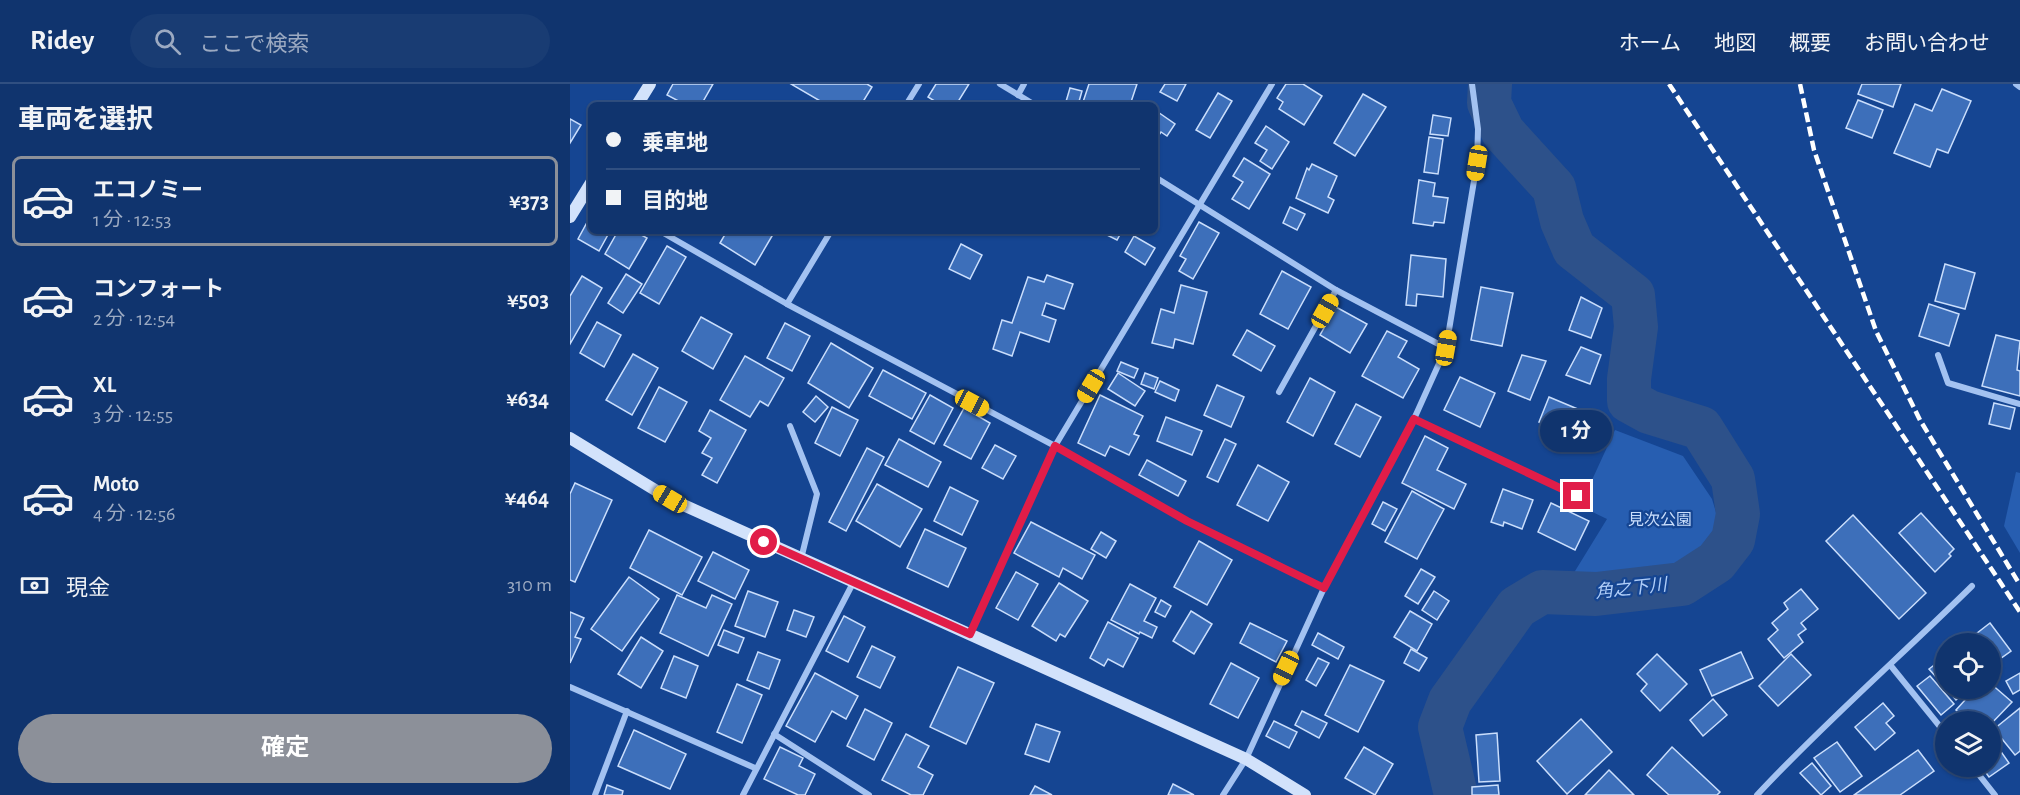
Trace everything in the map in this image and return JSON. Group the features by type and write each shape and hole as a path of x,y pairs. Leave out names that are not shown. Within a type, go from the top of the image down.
{"street":[{"path":"639,102 650,84"},
{"path":"908,102 919,84"},
{"path":"1000,84 1030,102"},
{"path":"1018,95 1024,84"},
{"path":"970,634 1055,446 1272,84"},
{"path":"1223,795 1246,759 1324,588 1414,419 1446,348 1477,163 1479,129 1472,84"},
{"path":"2016,84 2020,87"},
{"path":"1158,179 1336,290 1446,348"},
{"path":"570,217 588,191"},
{"path":"665,234 787,304 1055,446 1187,521 1324,588"},
{"path":"787,304 829,234"},
{"path":"1279,392 1336,290"},
{"path":"1938,355 1948,384 2020,404"},
{"path":"1414,419 1577,496"},
{"path":"790,426 817,494 801,559"},
{"path":"570,438 670,499 1246,759 1305,795"},
{"path":"742,795 853,583"},
{"path":"1757,795 1812,737 1891,666 1972,586"},
{"path":"1891,666 1935,720"},
{"path":"570,687 755,768"},
{"path":"595,795 627,711"},
{"path":"774,734 869,795"},
{"path":"1981,777 1995,795"}],"green space":[{"name":"見次公園","path":"1615,430 1683,456 1712,499 1719,522 1710,545 1692,564 1677,574 1644,582 1626,583 1572,576 1607,519 1580,506"},
{"path":"2016,472 2020,473 2020,553 2004,526"}],"building":[{"path":"673,84 713,84 703,102 680,102 667,95"},
{"path":"791,84 867,84 872,87 863,102 822,102"},
{"path":"936,84 969,84 958,102 936,102 928,97"},
{"path":"1089,84 1137,84 1131,102 1083,102"},
{"path":"1165,84 1186,84 1177,101 1160,92"},
{"path":"1286,84 1303,84 1322,96 1304,125 1279,109 1283,102 1277,98"},
{"path":"1862,84 1901,84 1893,107 1858,94"},
{"path":"1070,88 1082,91 1079,102 1066,102"},
{"path":"1942,89 1971,101 1948,153 1937,149 1930,167 1894,153 1915,104 1932,111"},
{"path":"1218,93 1232,101 1210,138 1196,130"},
{"path":"1363,94 1386,107 1355,156 1334,143"},
{"path":"1858,100 1883,110 1872,138 1846,128"},
{"path":"1158,112 1175,124 1167,136 1161,132 1158,136"},
{"path":"1433,115 1451,118 1448,136 1430,134"},
{"path":"570,119 581,125 570,143"},
{"path":"1266,126 1289,142 1272,169 1260,161 1267,150 1255,143"},
{"path":"1429,137 1443,139 1438,174 1424,172"},
{"path":"1244,158 1270,174 1249,209 1232,199 1243,182 1233,176"},
{"path":"1312,164 1337,176 1328,197 1334,200 1328,213 1296,198 1307,168 1309,170"},
{"path":"1419,180 1435,183 1433,196 1448,198 1444,223 1434,222 1433,226 1413,223"},
{"path":"1290,207 1305,214 1297,230 1283,223"},
{"path":"588,221 588,234 608,234 599,251 578,239"},
{"path":"1199,222 1219,233 1193,279 1179,271 1186,259 1180,256"},
{"path":"616,234 640,234 647,238 629,269 605,254"},
{"path":"725,234 773,234 755,265 720,243"},
{"path":"1105,234 1120,234 1117,240"},
{"path":"1134,236 1155,248 1145,265 1125,252"},
{"path":"961,244 982,255 970,279 949,269"},
{"path":"667,246 686,257 659,304 640,293"},
{"path":"1411,255 1446,259 1443,297 1417,294 1416,306 1406,305"},
{"path":"1945,264 1975,273 1965,309 1935,301"},
{"path":"1282,271 1311,287 1288,329 1260,314"},
{"path":"626,274 642,284 623,313 608,303"},
{"path":"1047,275 1073,284 1064,309 1046,303 1042,315 1056,320 1049,342 1020,332 1012,356 993,349 1002,320 1012,323 1028,277 1044,282"},
{"path":"582,276 602,288 570,344 570,296"},
{"path":"1181,285 1207,292 1193,344 1175,339 1173,348 1152,343 1161,309 1174,313"},
{"path":"1481,287 1513,293 1502,346 1471,340"},
{"path":"1581,297 1602,308 1591,338 1569,330"},
{"path":"1929,304 1959,314 1949,346 1919,336"},
{"path":"1336,307 1367,324 1350,353 1320,335"},
{"path":"701,317 732,334 713,369 682,351"},
{"path":"597,322 621,335 604,367 580,353"},
{"path":"785,323 810,336 792,371 767,358"},
{"path":"1247,330 1275,346 1261,371 1233,355"},
{"path":"1387,331 1407,341 1398,357 1419,369 1403,398 1362,376"},
{"path":"1996,335 2020,341 2017,370 2020,371 2020,396 1982,386"},
{"path":"831,343 873,368 849,408 808,383"},
{"path":"1581,347 1601,355 1590,384 1566,375"},
{"path":"633,354 658,368 632,415 606,400"},
{"path":"1522,355 1546,361 1530,400 1508,391"},
{"path":"745,356 784,378 768,406 760,401 750,417 720,400"},
{"path":"1121,362 1138,369 1134,378 1117,371"},
{"path":"883,370 926,393 912,419 869,396"},
{"path":"1118,373 1145,391 1135,406 1108,389"},
{"path":"1145,373 1158,378 1154,389 1141,384"},
{"path":"1460,377 1495,393 1480,427 1444,410"},
{"path":"1310,378 1335,392 1313,436 1287,422"},
{"path":"1160,381 1179,390 1175,401 1155,392"},
{"path":"1217,385 1244,397 1231,427 1204,415"},
{"path":"659,387 687,402 665,442 638,428"},
{"path":"930,395 953,408 934,444 910,431"},
{"path":"1100,395 1143,416 1134,434 1139,436 1129,455 1110,446 1105,456 1078,443"},
{"path":"816,396 828,407 815,422 803,412"},
{"path":"1549,397 1580,410 1573,427 1581,430 1578,438 1539,422"},
{"path":"1994,403 2015,408 2010,429 1989,424"},
{"path":"1356,404 1381,417 1360,457 1335,444"},
{"path":"832,407 858,420 840,456 815,443"},
{"path":"964,408 990,423 971,459 944,445"},
{"path":"710,410 746,430 717,483 702,475 712,458 702,453 711,438 699,431"},
{"path":"1166,417 1202,431 1192,455 1157,441"},
{"path":"1425,436 1448,448 1437,470 1466,484 1454,509 1402,483"},
{"path":"899,439 941,462 928,487 885,465"},
{"path":"1225,439 1236,444 1218,482 1207,477"},
{"path":"995,445 1016,456 1003,479 982,468"},
{"path":"867,448 884,457 846,531 829,522"},
{"path":"1147,460 1186,481 1178,496 1139,475"},
{"path":"1258,465 1289,482 1268,521 1237,505"},
{"path":"575,483 612,500 575,582 570,580 570,494"},
{"path":"877,484 922,509 900,547 856,521"},
{"path":"950,487 978,501 962,535 934,521"},
{"path":"1503,489 1533,500 1522,529 1504,522 1503,526 1491,522"},
{"path":"1412,491 1444,509 1417,559 1385,542"},
{"path":"1383,502 1397,509 1385,531 1372,524"},
{"path":"1551,503 1589,521 1575,550 1538,532"},
{"path":"1921,513 1954,549 1949,554 1951,556 1935,572 1899,533"},
{"path":"1853,515 1926,593 1899,619 1826,541"},
{"path":"1031,522 1095,555 1082,579 1063,568 1059,577 1014,553"},
{"path":"925,529 966,548 948,587 907,568"},
{"path":"649,530 702,557 682,595 630,568"},
{"path":"1101,532 1116,541 1106,558 1091,549"},
{"path":"1199,541 1232,560 1207,605 1174,587"},
{"path":"713,552 749,570 735,599 698,581"},
{"path":"1421,569 1435,577 1418,604 1405,596"},
{"path":"1016,572 1038,584 1018,620 996,608"},
{"path":"629,577 659,599 622,651 591,629"},
{"path":"1059,583 1088,601 1065,637 1060,634 1056,641 1032,626"},
{"path":"1130,584 1156,598 1144,621 1157,627 1152,638 1111,620"},
{"path":"1801,589 1818,609 1801,623 1806,629 1798,635 1803,642 1784,658 1768,639 1778,630 1772,623 1788,609 1784,603"},
{"path":"748,591 778,602 765,637 735,626"},
{"path":"1434,591 1449,601 1437,620 1422,610"},
{"path":"677,595 706,608 712,595 732,604 708,656 660,633"},
{"path":"1161,600 1171,606 1165,617 1155,612"},
{"path":"794,610 814,617 806,637 787,630"},
{"path":"1191,611 1212,624 1194,654 1173,641"},
{"path":"1410,611 1432,624 1417,651 1394,637"},
{"path":"570,612 584,618 575,637 581,639 570,663"},
{"path":"844,616 865,627 848,662 826,651"},
{"path":"1108,622 1138,638 1123,667 1108,659 1104,666 1090,658"},
{"path":"1250,623 1287,641 1276,662 1240,643"},
{"path":"1990,623 1998,633 1977,633"},
{"path":"724,630 744,638 738,653 718,645"},
{"path":"1318,633 1344,647 1338,659 1312,645"},
{"path":"641,637 663,651 641,688 618,674"},
{"path":"2001,638 2011,651 2001,658"},
{"path":"872,646 895,657 880,688 857,677"},
{"path":"1411,649 1427,658 1419,671 1404,663"},
{"path":"758,652 780,660 769,689 747,680"},
{"path":"1741,652 1753,678 1712,696 1700,670"},
{"path":"1657,654 1687,684 1660,711 1641,691 1647,684 1637,674"},
{"path":"1791,654 1811,675 1778,706 1759,686"},
{"path":"674,656 698,666 686,698 661,688"},
{"path":"1318,658 1329,663 1316,686 1306,680"},
{"path":"1231,663 1259,678 1238,718 1210,704"},
{"path":"1935,664 1935,676 1929,669"},
{"path":"1350,665 1384,681 1358,732 1325,715"},
{"path":"958,667 994,683 966,744 930,727"},
{"path":"815,673 858,696 846,719 832,711 815,742 786,726"},
{"path":"2020,673 2020,690 2013,694 2006,681"},
{"path":"1930,676 1935,682 1935,699 1950,699 1954,704 1946,711 1938,711 1917,686"},
{"path":"737,684 762,695 742,743 717,732"},
{"path":"2001,692 2012,702 2001,714 2001,711 1956,710 1966,699 2001,699"},
{"path":"1713,699 1727,715 1703,736 1690,720"},
{"path":"1883,703 1894,716 1886,723 1895,733 1875,750 1855,727"},
{"path":"2020,708 2020,751 2015,755 2001,738 2001,723"},
{"path":"865,709 892,723 874,760 847,746"},
{"path":"1302,711 1327,723 1319,738 1295,725"},
{"path":"1581,719 1612,752 1567,794 1537,761"},
{"path":"1274,721 1297,732 1289,748 1266,736"},
{"path":"1036,724 1060,732 1049,762 1025,754"},
{"path":"634,730 686,754 670,789 618,766"},
{"path":"1497,733 1500,781 1479,782 1476,735"},
{"path":"906,734 929,746 918,767 933,775 923,795 911,795 882,780"},
{"path":"1837,742 1862,776 1840,792 1814,758"},
{"path":"780,747 803,758 799,766 815,774 805,795 798,795 764,779"},
{"path":"1364,747 1393,764 1375,795 1345,778"},
{"path":"1672,747 1720,792 1717,795 1669,795 1647,775"},
{"path":"1918,750 1934,771 1900,795 1854,795"},
{"path":"2001,752 2009,763 2001,769"},
{"path":"1812,763 1831,786 1821,795 1800,773"},
{"path":"1609,770 1634,795 1585,795"},
{"path":"1173,784 1194,795 1168,795"},
{"path":"607,785 623,791 622,795 604,795"},
{"path":"1498,785 1499,795 1472,795 1472,787"},
{"path":"1035,786 1052,795 1030,795"}],"waterway":[{"name":"角之下川","path":"1456,795 1440,727 1450,701 1517,607 1542,592 1596,594 1682,584 1716,562 1733,540 1738,514 1733,479 1701,428 1649,412 1629,401 1629,379 1636,327 1633,295 1574,249 1562,221 1554,188 1503,132 1489,103 1490,84"}],"railway":[{"path":"1669,84 2020,612"},
{"path":"1800,84 1814,150 1876,331 1920,420 2020,585"}],"route":[{"path":"764,542 970,634 1055,446 1187,521 1324,588 1414,419 1577,496"}]}
